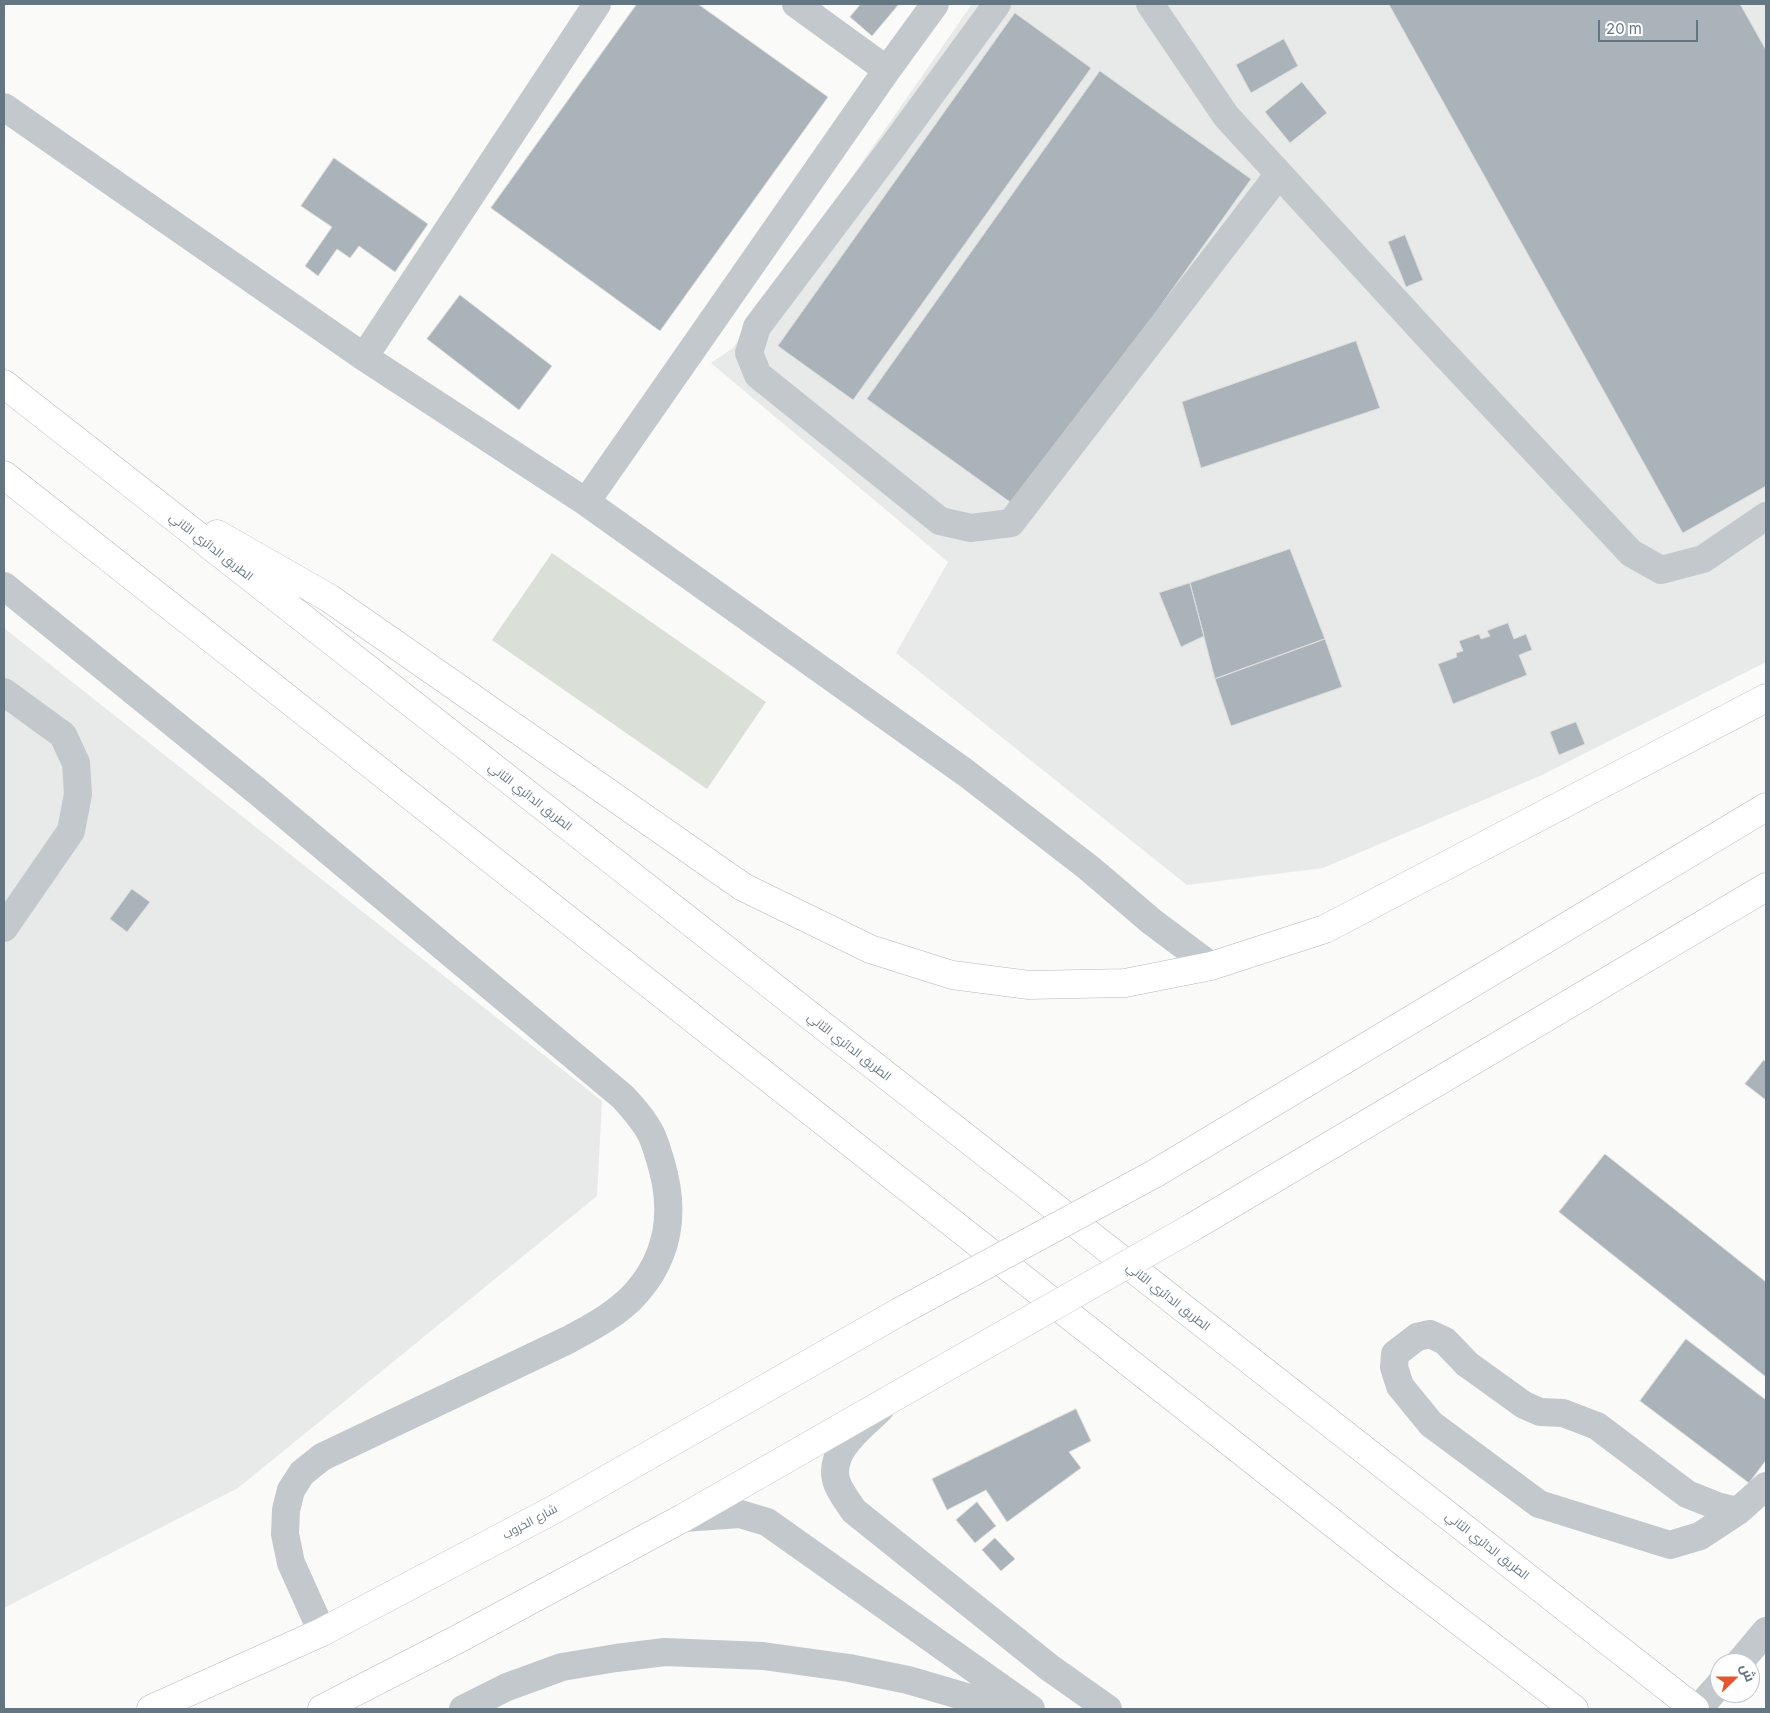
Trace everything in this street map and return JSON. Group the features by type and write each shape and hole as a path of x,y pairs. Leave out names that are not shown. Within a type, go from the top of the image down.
{"main road":[{"name":"الطريق الدائري الثاني","path":"4,384 1696,1709"},
{"path":"4,475 1391,1569 1574,1709"},
{"path":"133,486 330,598 743,887 870,949 952,975 1029,985 1125,983 1211,966 1325,929 1766,698"},
{"name":"شارع الخروب","path":"151,1709 322,1632 555,1509 899,1312 1154,1174 1766,807"},
{"path":"322,1709 458,1639 683,1518 1191,1228 1766,887"}],"street":[{"path":"364,357 596,4"},
{"path":"796,4 887,70"},
{"path":"586,502 935,4"},
{"path":"997,4 757,327 749,353 758,374 940,521 971,528 1011,523 1279,174"},
{"path":"1150,4 1226,116 1631,553 1661,570 1703,559 1766,516"},
{"path":"4,107 364,357 586,502 966,773 1088,868 1151,921 1211,966"},
{"path":"4,586 257,791 624,1097 651,1134 659,1157 667,1184 669,1209 666,1236 660,1258 636,1294 596,1325 322,1457 302,1473 291,1490 286,1510 285,1534 291,1563 322,1632"},
{"path":"4,692 63,735 76,763 78,794 71,831 4,928"},
{"path":"1738,1511 1717,1506 1687,1494 1596,1426 1564,1413 1540,1412 1524,1406 1467,1364 1445,1341 1430,1334 1417,1337 1395,1354 1394,1368 1400,1386 1432,1424 1540,1504 1670,1545 1700,1536 1738,1511 1766,1486"},
{"path":"888,1400 844,1446 838,1456 835,1470 837,1482 854,1511 1050,1668 1108,1709"},
{"path":"683,1518 740,1514 768,1522 1032,1709"},
{"path":"1747,1653 1766,1631"},
{"path":"463,1709 507,1688 562,1668 616,1658 665,1652 763,1656 849,1668 908,1680 1007,1709"},
{"path":"1696,1709 1710,1694"}],"shaded area":[{"path":"972,4 1766,4 1766,662 1540,776 1323,868 1187,885 896,653 948,562 711,363 733,348"},
{"path":"552,553 766,702 707,789 492,640"},
{"path":"4,628 602,1101 597,1196 238,1488 4,1608"}],"building":[{"path":"637,4 698,4 828,97 660,331 491,208"},
{"path":"861,4 899,4 872,36 850,17"},
{"path":"1389,4 1740,4 1766,50 1766,486 1683,533"},
{"path":"1015,13 1091,68 853,400 778,346"},
{"path":"1284,39 1298,66 1251,93 1236,65"},
{"path":"1100,71 1251,179 1017,507 867,399"},
{"path":"1302,82 1327,113 1290,143 1265,112"},
{"path":"334,158 428,224 395,272 359,246 350,258 337,249 318,276 305,266 332,227 301,206"},
{"path":"1405,235 1423,280 1406,287 1388,242"},
{"path":"460,295 552,366 519,410 427,339"},
{"path":"1356,341 1380,408 1201,468 1182,402"},
{"path":"1290,549 1325,639 1215,679 1190,583"},
{"path":"1190,583 1204,636 1181,647 1159,593"},
{"path":"1508,623 1514,639 1526,634 1532,650 1519,655 1527,675 1453,704 1438,664 1457,657 1456,653 1463,651 1459,641 1479,634 1481,639 1490,636 1487,631"},
{"path":"1325,639 1342,687 1231,726 1215,679"},
{"path":"1576,722 1585,744 1559,755 1550,732"},
{"path":"132,889 150,902 127,932 110,919"},
{"path":"1764,1060 1766,1062 1766,1100 1745,1084"},
{"path":"1605,1154 1766,1282 1766,1377 1559,1212"},
{"path":"1686,1339 1766,1400 1766,1460 1749,1483 1640,1401"},
{"path":"1076,1409 1091,1441 1069,1452 1081,1468 1007,1522 986,1490 947,1510 932,1479"},
{"path":"977,1502 996,1526 975,1543 956,1520"},
{"path":"995,1538 1015,1559 1001,1571 982,1550"}]}
